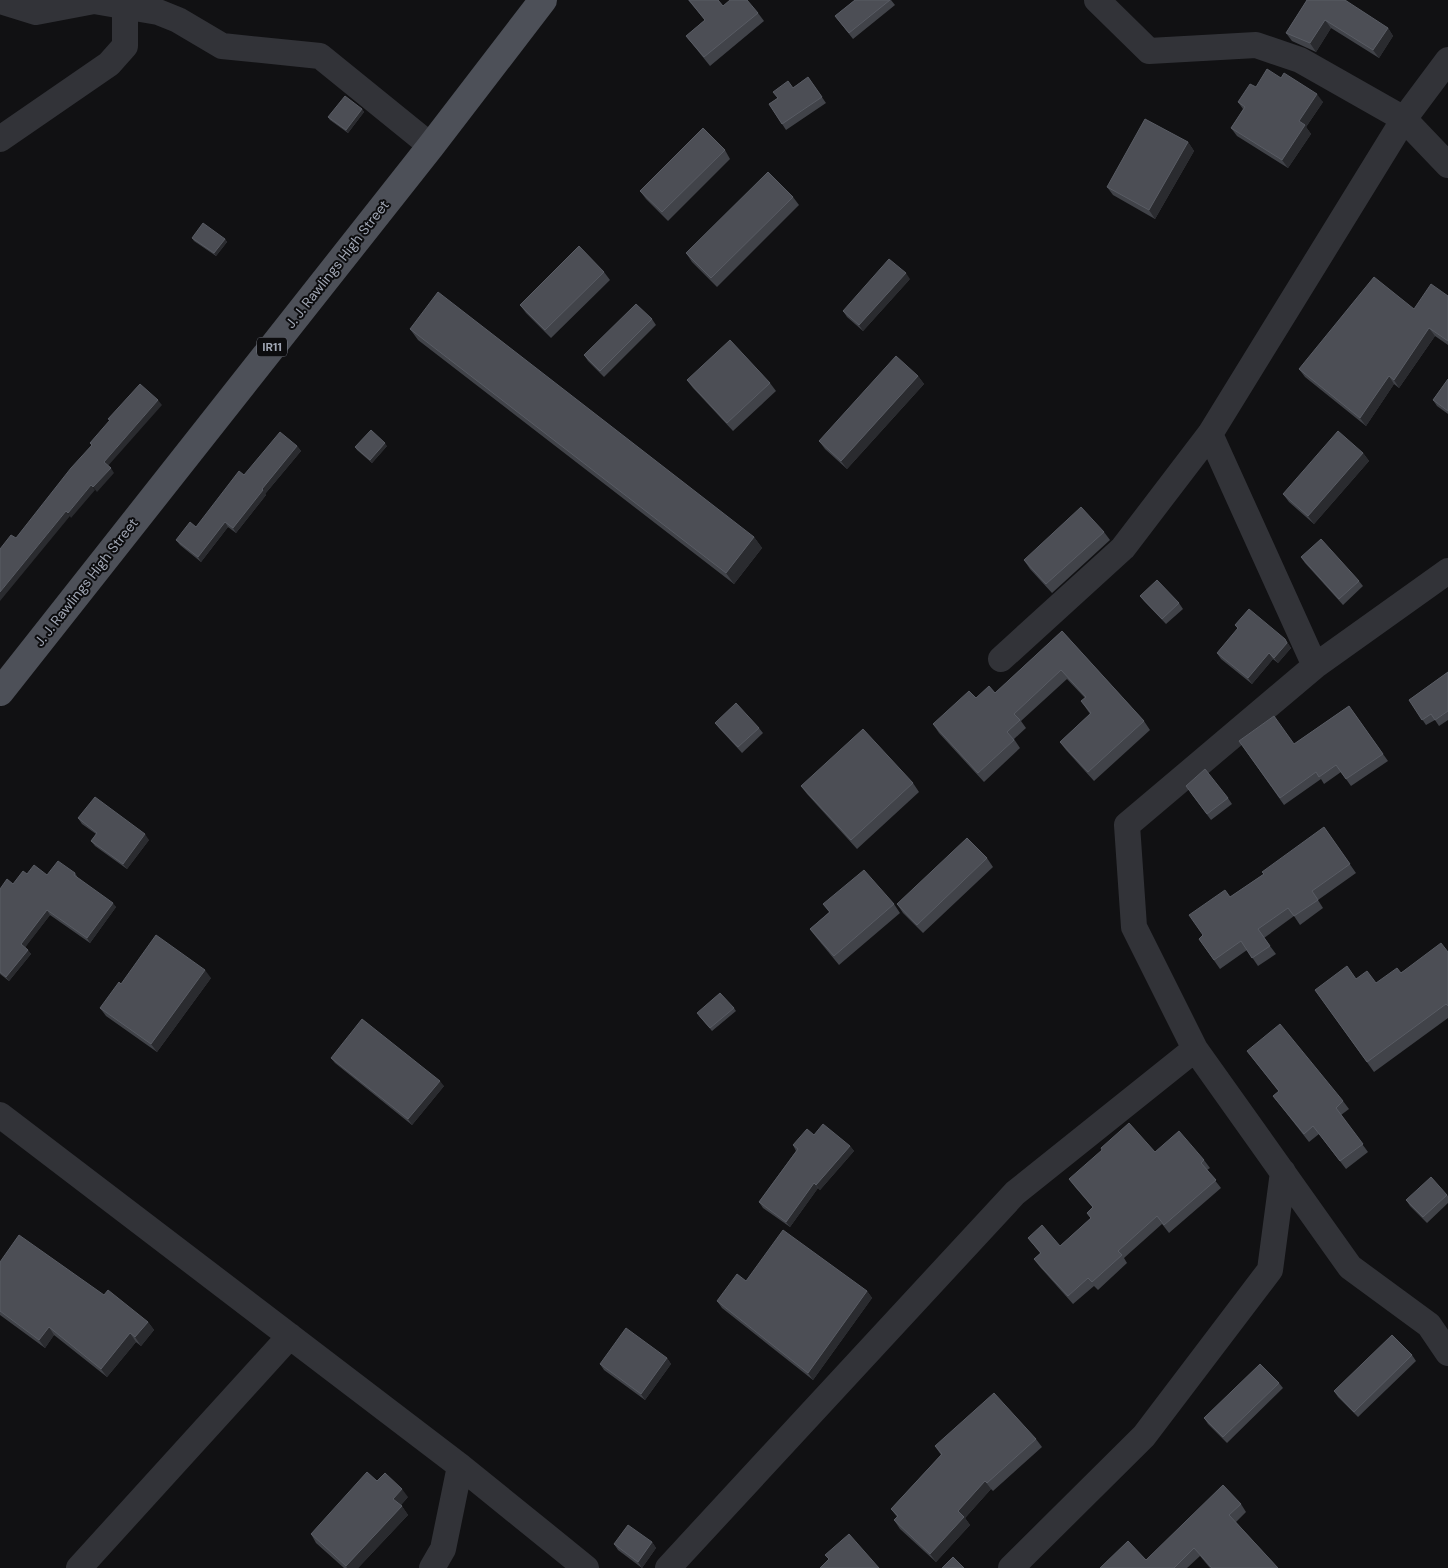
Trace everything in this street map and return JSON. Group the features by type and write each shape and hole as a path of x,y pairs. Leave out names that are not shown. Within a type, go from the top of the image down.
{"main road":[{"name":"J. J. Rawlings High Street","path":"0,692 431,146 542,0"}],"street":[{"path":"1097,0 1150,51 1256,45 1300,60 1404,119 1448,165"},
{"path":"0,1 36,12 94,1 161,6 178,20 222,46 320,56 431,146"},
{"path":"0,138 109,64 126,46 126,3"},
{"path":"1001,659 1123,548 1210,434 1404,119 1448,60"},
{"path":"1210,434 1315,666"},
{"path":"1448,571 1315,666 1127,825 1134,927 1195,1049 1350,1267 1429,1326 1448,1353"},
{"path":"668,1568 1015,1193 1195,1049"},
{"path":"0,1115 460,1466 586,1568"},
{"path":"1011,1568 1144,1436 1270,1270 1283,1172"},
{"path":"79,1568 290,1336"},
{"path":"432,1568 443,1550 460,1466"}],"building":[{"path":"689,0 718,0 723,6 730,0 747,0 758,13 704,57 686,36 705,20"},
{"path":"855,0 890,0 849,33 835,16"},
{"path":"1307,0 1345,0 1388,28 1373,50 1325,20 1310,43 1286,33"},
{"path":"1267,69 1281,78 1284,73 1317,94 1299,121 1305,125 1282,160 1231,128 1245,107 1238,102 1250,84 1256,87"},
{"path":"808,77 822,97 782,124 769,104 778,98 773,92 788,81 793,88"},
{"path":"345,96 362,109 346,130 328,117"},
{"path":"1145,119 1188,142 1149,210 1107,187"},
{"path":"703,128 725,150 662,212 640,191"},
{"path":"768,172 793,197 711,278 686,253"},
{"path":"203,223 225,239 214,253 192,238"},
{"path":"579,246 604,272 545,330 520,305"},
{"path":"889,259 906,273 859,325 843,311"},
{"path":"1374,277 1414,309 1431,284 1448,296 1448,341 1429,328 1394,380 1389,376 1360,418 1299,369"},
{"path":"438,292 754,537 726,573 410,329"},
{"path":"636,304 652,319 600,371 584,355"},
{"path":"730,340 770,383 727,423 687,380"},
{"path":"896,356 918,376 841,461 819,441"},
{"path":"1448,379 1448,411 1433,400"},
{"path":"140,384 158,400 104,462 111,468 93,487 91,485 68,513 66,511 0,592 0,549 11,535 16,538 71,468 92,445 90,443 110,420 108,419"},
{"path":"371,430 385,443 370,460 355,447"},
{"path":"1338,431 1363,453 1308,516 1283,494"},
{"path":"280,432 297,446 233,528 225,522 198,557 176,540 190,522 196,527 239,471 244,475"},
{"path":"1081,507 1104,532 1046,584 1024,560"},
{"path":"1321,539 1359,581 1339,599 1301,557"},
{"path":"1157,580 1179,603 1162,619 1140,596"},
{"path":"1249,609 1285,639 1287,643 1274,658 1269,653 1248,678 1217,653 1238,628 1235,625"},
{"path":"1062,631 1144,721 1088,772 1060,742 1091,713 1081,701 1086,697 1061,670 1014,714 1020,720 1007,732 1014,740 978,773 933,724 969,691 976,698 989,686 995,693"},
{"path":"1448,672 1448,711 1435,720 1431,714 1422,720 1409,700"},
{"path":"736,703 759,728 738,747 715,723"},
{"path":"1349,706 1383,754 1346,779 1336,765 1319,777 1316,772 1280,798 1239,741 1274,716 1294,744"},
{"path":"863,729 913,783 851,840 801,786"},
{"path":"1205,769 1228,798 1207,814 1186,786"},
{"path":"95,797 145,834 123,864 91,841 97,833 78,818"},
{"path":"1324,827 1350,864 1312,891 1318,900 1294,916 1288,908 1258,929 1270,946 1252,958 1241,941 1214,960 1199,939 1203,935 1189,915 1225,890 1230,897 1264,874 1262,872"},
{"path":"967,838 987,858 917,925 897,904"},
{"path":"58,861 113,903 87,938 47,910 21,944 28,950 6,977 0,972 0,889 7,879 13,884 23,871 27,874 34,865 47,875"},
{"path":"864,870 894,904 834,956 810,929 830,912 823,904"},
{"path":"156,935 205,970 151,1044 100,1008 119,982 121,984"},
{"path":"1441,943 1448,952 1448,1006 1446,1004 1367,1062 1315,990 1347,966 1356,979 1367,971 1376,983 1397,968 1401,973"},
{"path":"720,993 734,1008 710,1028 697,1013"},
{"path":"362,1019 440,1081 408,1119 331,1058"},
{"path":"1280,1024 1343,1101 1336,1108 1363,1144 1340,1161 1313,1126 1304,1134 1273,1096 1279,1091 1247,1051"},
{"path":"1129,1123 1155,1152 1179,1131 1204,1160 1201,1163 1216,1180 1164,1225 1157,1216 1118,1251 1122,1255 1092,1282 1088,1278 1068,1296 1034,1259 1041,1253 1028,1238 1042,1225 1060,1246 1091,1218 1087,1213 1093,1207 1069,1179"},
{"path":"823,1124 850,1146 816,1185 814,1183 786,1222 759,1202 798,1149 793,1145 807,1129 814,1135"},
{"path":"1431,1177 1447,1195 1423,1217 1406,1200"},
{"path":"783,1230 867,1291 808,1373 717,1301 737,1274 746,1281"},
{"path":"19,1235 104,1295 108,1290 148,1322 135,1337 130,1333 101,1369 49,1327 39,1340 0,1311 0,1262"},
{"path":"626,1328 667,1358 641,1394 600,1364"},
{"path":"1392,1335 1412,1355 1354,1412 1334,1391"},
{"path":"1260,1364 1279,1383 1223,1437 1204,1418"},
{"path":"994,1393 1036,1439 987,1483 985,1481 958,1511 964,1517 930,1554 894,1520 898,1516 891,1509 942,1454 935,1446"},
{"path":"367,1472 377,1481 385,1473 402,1489 393,1499 402,1506 346,1566 311,1534"},
{"path":"1223,1485 1241,1504 1229,1515 1278,1568 1212,1568 1194,1548 1174,1568 1100,1568 1128,1541 1146,1560"},
{"path":"628,1525 652,1542 638,1562 614,1544"},
{"path":"849,1534 879,1568 820,1568 829,1559 825,1555"},
{"path":"953,1557 964,1568 942,1568"}]}
